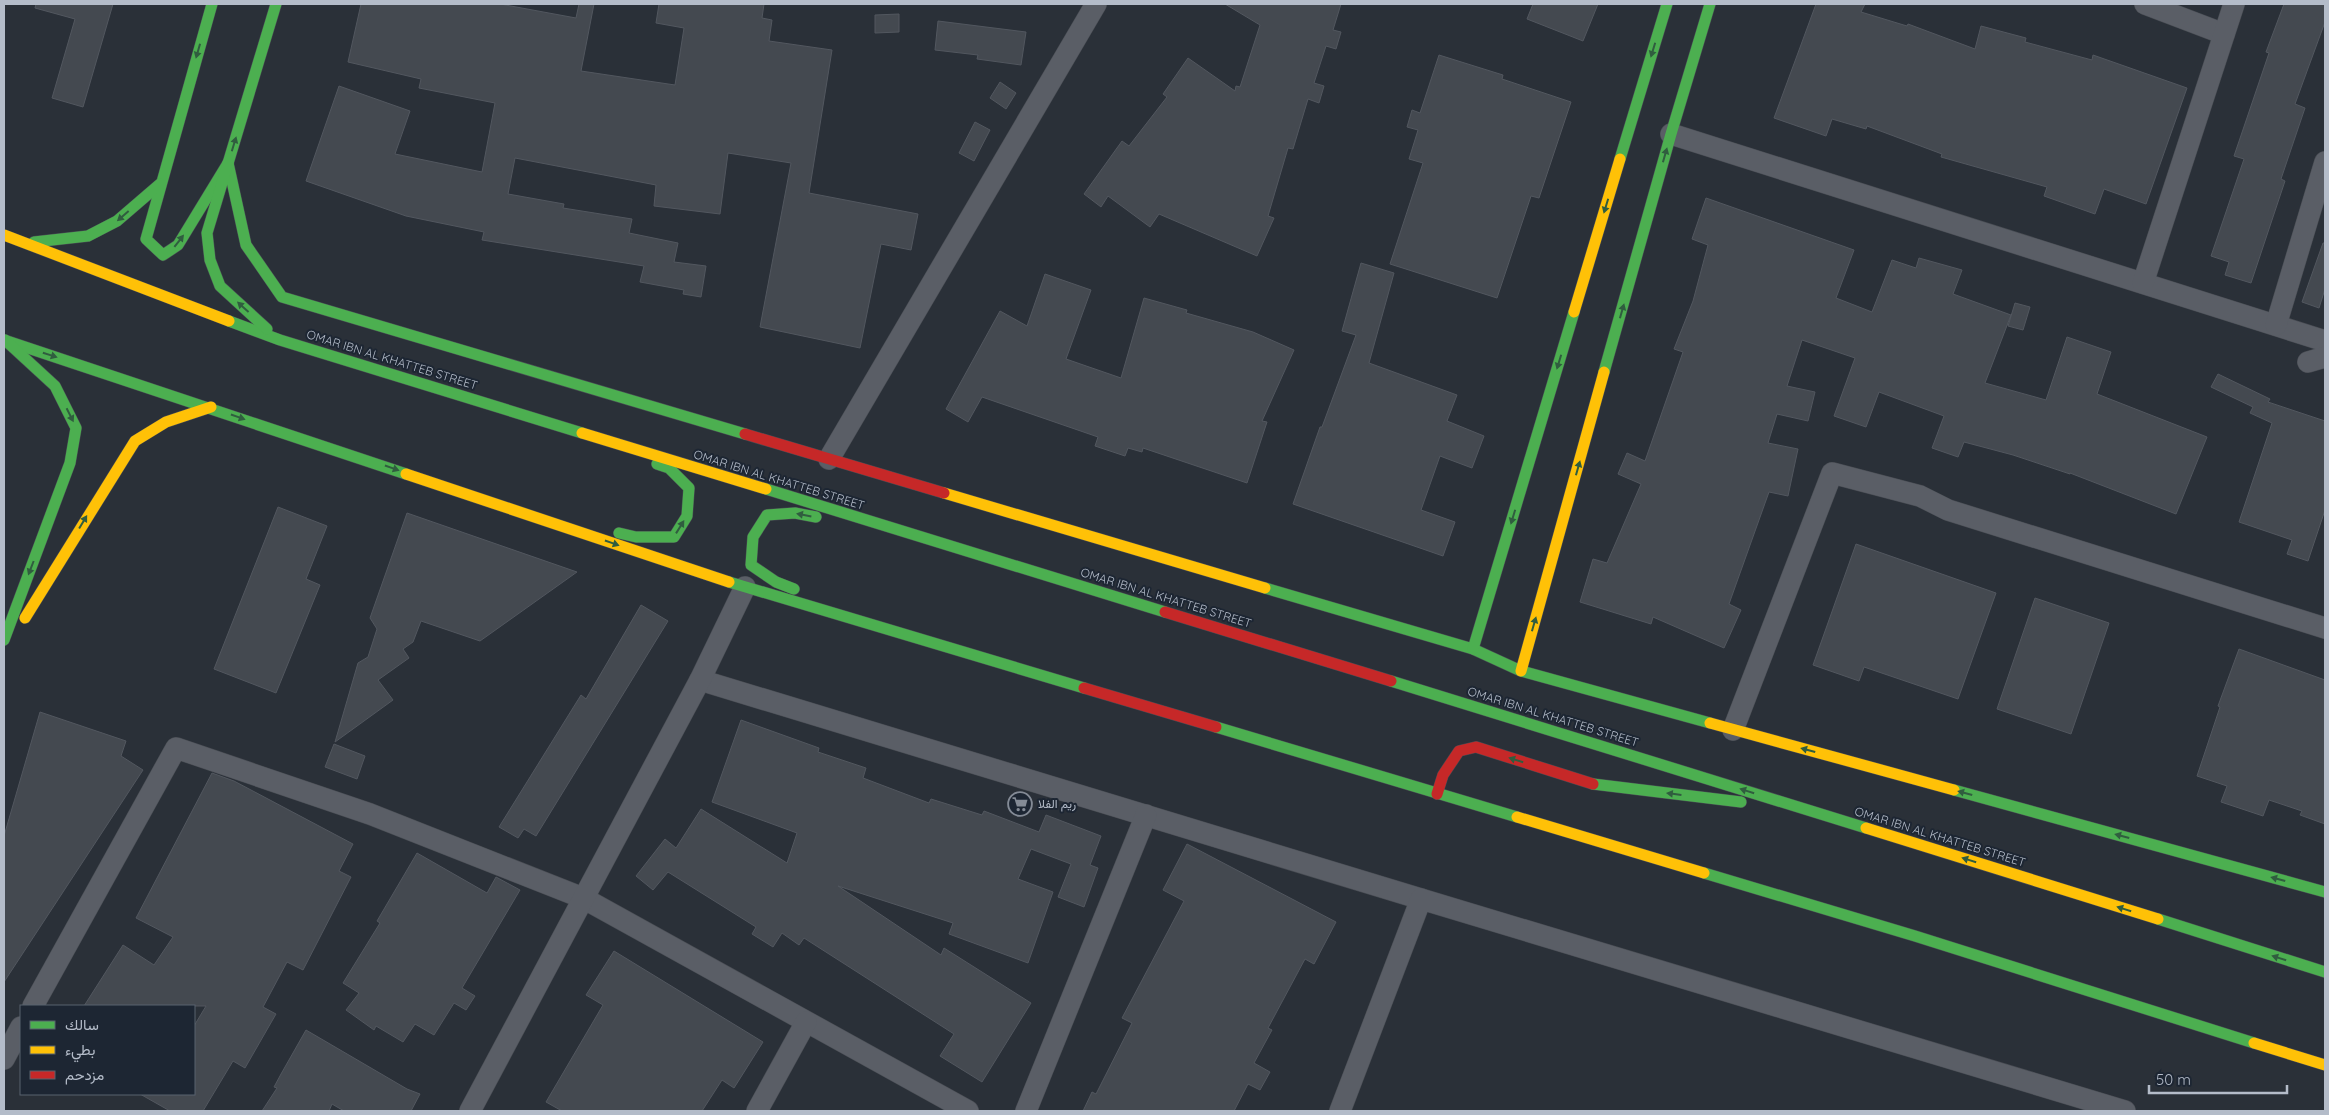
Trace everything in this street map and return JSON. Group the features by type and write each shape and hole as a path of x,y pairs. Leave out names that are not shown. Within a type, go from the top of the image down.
{"main road":[{"path":"212,4 160,184 145,244 163,255 178,245 228,163"},
{"path":"276,4 207,233 210,260 220,286 280,340"},
{"path":"1473,649 1667,4"},
{"path":"1521,671 1671,134 1710,4"},
{"path":"228,163 246,245 282,297 1473,649 1521,671 2325,892"},
{"path":"28,243 88,236 117,221 160,184"},
{"name":"OMAR IBN AL KHATTEB STREET","path":"4,234 130,277 280,340 1810,810 2325,972"},
{"path":"4,340 745,586 1915,936 2325,1065"},
{"path":"4,340 55,386 76,428 70,463 4,640"},
{"path":"4,654 99,496 135,441 166,422 211,408"},
{"path":"517,511 636,537 674,538 687,516 689,488 669,468 531,418"},
{"path":"908,635 776,582 751,565 753,537 767,515 795,513 920,538"},
{"path":"1437,794 1443,775 1459,751 1476,747 1599,786 1810,810"}],"street":[{"path":"829,458 1096,4"},
{"path":"2144,4 2224,34"},
{"path":"2143,283 2234,4"},
{"path":"1671,134 2325,341"},
{"path":"2276,325 2325,162"},
{"path":"1733,730 1832,473 1920,496 1948,510 2325,628"},
{"path":"470,1111 700,680 745,586"},
{"path":"700,680 2125,1111"},
{"path":"34,1005 176,748 370,814 584,898 968,1111"},
{"path":"1026,1111 1146,815"},
{"path":"1340,1111 1421,899"},
{"path":"757,1111 806,1022"},
{"path":"4,1059 20,1029"}],"building":[{"path":"36,4 113,4 83,107 52,98 75,19 35,8"},
{"path":"361,4 500,4 576,18 579,4 594,4 581,71 675,85 684,28 656,23 659,4 764,4 762,18 772,20 769,41 832,50 809,193 918,214 911,250 881,244 860,348 760,327 791,163 728,153 720,214 654,206 656,185 515,158 508,194 564,204 563,208 632,219 629,233 678,243 674,262 706,266 701,297 683,294 684,290 640,282 644,266 482,240 484,232 406,216 306,181 339,86 410,111 395,154 482,172 495,103 419,88 421,79 348,62"},
{"path":"1225,4 1341,4 1333,30 1341,32 1336,49 1326,46 1314,83 1324,86 1319,103 1308,99 1293,149 1288,148 1268,216 1274,218 1257,256 1159,214 1150,227 1108,196 1101,207 1084,194 1122,141 1129,146 1167,97 1163,94 1188,58 1235,91 1236,86 1240,87 1260,25"},
{"path":"1533,4 1598,4 1583,41 1527,19"},
{"path":"1816,4 1865,4 1861,12 1907,26 1908,24 1975,49 1981,26 2026,38 2025,42 2092,60 2093,55 2187,88 2146,204 2104,189 2095,214 2044,196 2047,187 1941,157 1942,154 1867,126 1866,129 1832,119 1826,136 1774,118"},
{"path":"2284,4 2325,4 2325,22 2295,104 2305,108 2281,179 2285,181 2251,283 2225,275 2229,262 2211,256 2244,159 2234,156 2269,53 2266,52"},
{"path":"899,14 899,32 875,33 875,15"},
{"path":"938,21 1026,32 1021,65 977,59 978,55 935,50"},
{"path":"1439,55 1503,75 1502,79 1571,102 1539,198 1531,196 1497,298 1390,264 1423,163 1409,159 1418,130 1407,127 1412,110 1420,113"},
{"path":"1000,82 1016,93 1006,109 990,98"},
{"path":"975,122 990,130 974,161 959,153"},
{"path":"1706,198 1854,250 1836,298 1872,312 1892,260 1916,268 1919,258 1962,270 1953,294 2011,315 1985,383 2046,400 2067,337 2111,352 2097,394 2207,437 2176,514 2070,473 2013,455 1964,442 1958,457 1932,448 1944,416 1879,392 1866,427 1834,416 1855,358 1802,340 1787,386 1815,392 1808,421 1777,414 1768,443 1798,449 1788,496 1769,492 1729,604 1741,610 1724,648 1653,617 1651,624 1580,602 1593,559 1607,563 1641,484 1618,474 1627,453 1645,461 1683,352 1674,349 1693,301 1708,245 1692,239"},
{"path":"2323,243 2325,243 2325,289 2319,308 2302,302"},
{"path":"1361,263 1394,273 1369,363 1457,395 1447,421 1484,436 1472,468 1440,456 1421,510 1455,522 1443,556 1293,504 1320,427 1322,427 1356,335 1342,331"},
{"path":"1045,274 1091,290 1066,359 1121,378 1144,298 1187,310 1186,313 1253,332 1294,350 1262,421 1267,422 1247,483 1143,448 1142,452 1128,448 1125,456 1095,446 1098,437 982,397 968,422 946,409 1000,311 1027,326"},
{"path":"2015,303 2030,307 2023,330 2008,326"},
{"path":"2218,374 2270,399 2268,402 2325,421 2325,510 2308,561 2287,554 2292,540 2239,522 2272,423 2250,413 2253,407 2211,387"},
{"path":"278,507 327,526 306,579 320,585 276,693 214,669"},
{"path":"407,513 577,572 480,641 421,621 413,642 403,649 409,658 378,680 393,700 335,742 358,663 368,657 377,629 370,618"},
{"path":"1856,544 1996,593 1958,699 1864,667 1859,681 1813,665"},
{"path":"2035,598 2109,623 2071,734 1997,709"},
{"path":"641,605 668,621 536,836 524,829 518,838 499,827 581,695 586,699"},
{"path":"2239,649 2325,680 2325,824 2300,815 2302,811 2269,800 2263,816 2221,802 2227,786 2197,776 2220,707 2218,706"},
{"path":"40,712 126,741 121,756 143,770 4,982 4,836"},
{"path":"741,720 819,748 818,752 866,768 863,778 929,803 931,799 982,815 984,811 1039,832 1046,815 1101,836 1090,865 1098,868 1084,907 1058,897 1071,864 1031,849 1018,879 1053,892 1028,963 949,934 953,923 838,886 941,955 944,948 1031,1003 982,1082 940,1056 954,1034 804,938 799,945 782,933 773,947 752,934 756,927 668,872 653,890 636,876 665,839 676,848 701,809 787,863 797,833 712,802"},
{"path":"334,744 365,756 357,779 325,767"},
{"path":"212,773 234,781 353,844 339,871 351,877 303,970 287,962 263,1007 276,1014 245,1068 233,1061 203,1111 170,1111 142,1095 195,1095 195,1024 206,1006 85,1005 123,945 154,965 173,937 136,918"},
{"path":"1187,844 1336,922 1314,964 1305,959 1268,1028 1272,1030 1254,1063 1270,1072 1260,1090 1248,1084 1234,1111 1083,1111 1092,1092 1096,1094 1132,1023 1122,1018 1184,901 1163,890"},
{"path":"417,853 487,893 496,877 520,890 462,988 475,996 466,1010 454,1003 434,1035 415,1024 403,1042 376,1026 374,1030 346,1010 359,993 343,983 380,923 377,921"},
{"path":"614,951 763,1042 734,1088 722,1080 702,1111 562,1111 546,1102 603,1005 586,995"},
{"path":"306,1030 407,1089 420,1094 411,1111 344,1111 332,1104 329,1111 262,1111 277,1088 274,1087"}],"traffic: fast":[{"path":"212,4 146,239 163,255 178,245 228,163"},
{"path":"267,329 220,286 210,260 207,233 276,4"},
{"path":"1620,159 1667,4"},
{"path":"1604,372 1710,4"},
{"path":"228,163 246,245 282,297 745,434"},
{"path":"34,242 88,236 117,221 160,184"},
{"path":"1473,649 1574,312"},
{"path":"229,321 280,340 582,433"},
{"path":"4,340 406,474"},
{"path":"4,640 70,463 76,428 55,386 5,340"},
{"path":"619,533 636,537 674,537 687,516 689,488 669,468 657,464"},
{"path":"766,489 1165,612"},
{"path":"794,589 776,582 751,565 753,537 767,515 795,513 816,517"},
{"path":"729,582 1084,688"},
{"path":"1265,588 1473,649 1521,671 1710,723"},
{"path":"1391,681 1866,828"},
{"path":"1216,727 1517,817"},
{"path":"1593,784 1741,802"},
{"path":"1954,790 2325,892"},
{"path":"1704,873 1915,936 2254,1043"},
{"path":"2158,919 2325,972"}],"traffic: slow":[{"path":"1574,312 1620,159"},
{"path":"4,235 229,321"},
{"path":"1521,671 1604,372"},
{"path":"25,618 135,441 166,422 211,407"},
{"path":"582,433 766,489"},
{"path":"406,474 729,582"},
{"path":"944,493 1265,588"},
{"path":"1710,723 1954,790"},
{"path":"1517,817 1704,873"},
{"path":"1866,828 2158,919"},
{"path":"2254,1043 2325,1065"}],"traffic: jam":[{"path":"745,434 944,493"},
{"path":"1165,612 1391,681"},
{"path":"1084,688 1216,727"},
{"path":"1437,794 1443,775 1459,751 1476,747 1593,784"}],"place":[{"name":"ريم الفلا","path":"1020,804"}]}
